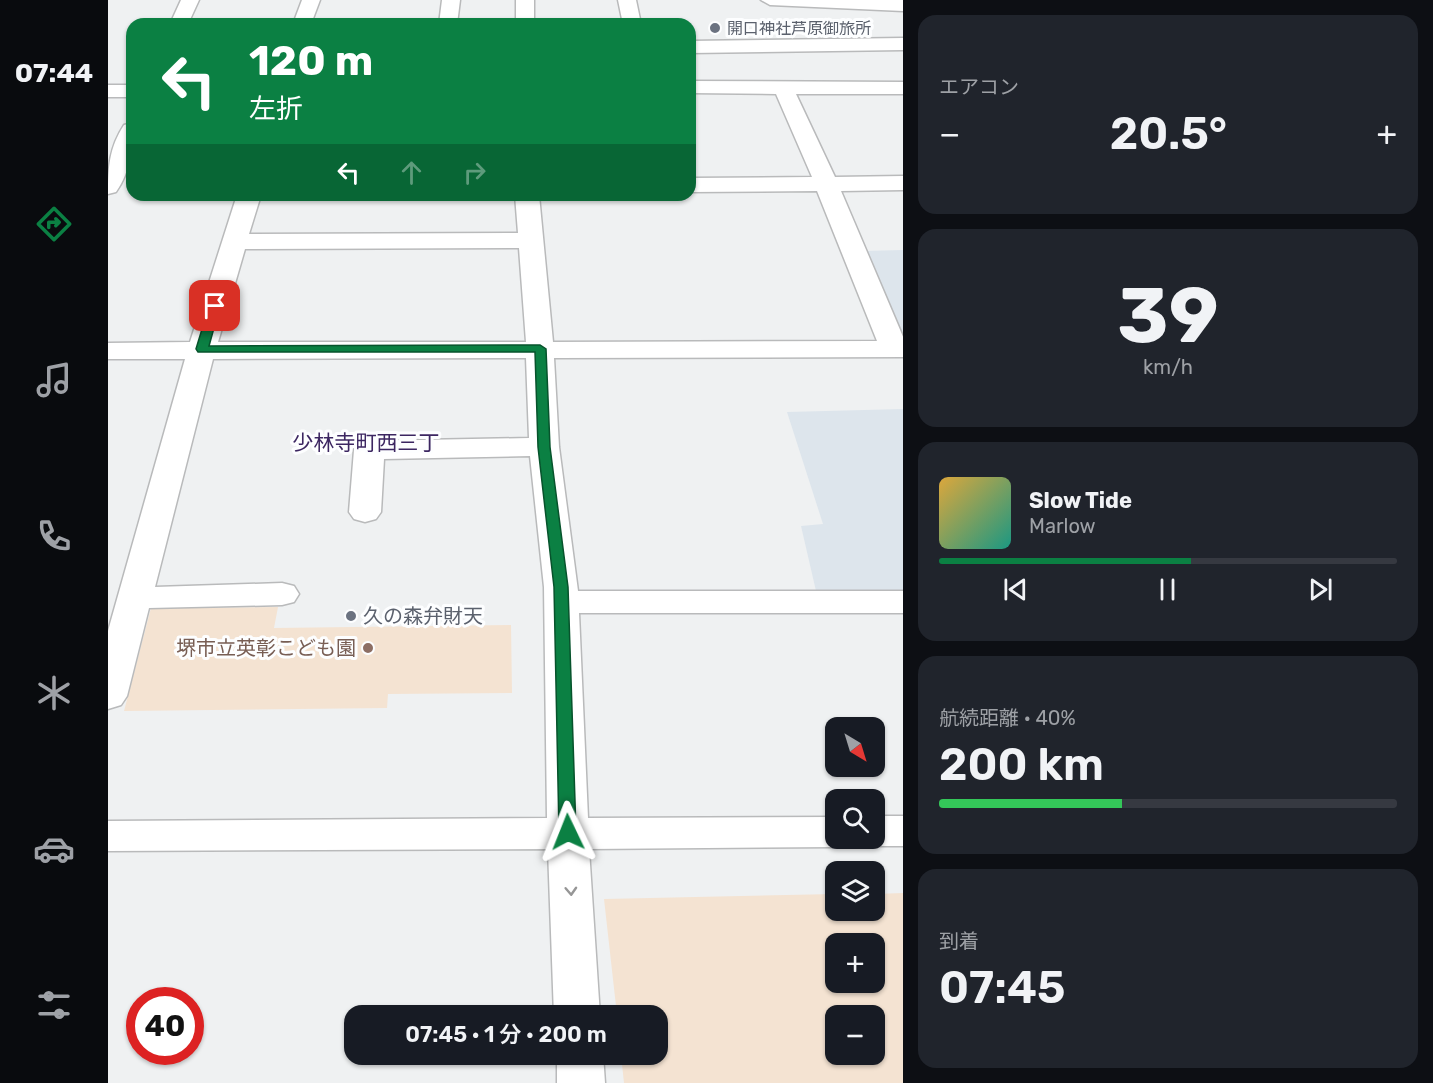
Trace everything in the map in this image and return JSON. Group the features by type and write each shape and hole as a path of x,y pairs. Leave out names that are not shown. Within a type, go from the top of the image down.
{"street":[{"path":"182,18 190,0"},
{"path":"304,18 311,0"},
{"path":"449,18 451,0"},
{"path":"525,0 525,18"},
{"path":"627,0 631,18"},
{"path":"770,0 872,2 903,5"},
{"path":"696,47 903,44"},
{"path":"696,87 903,88"},
{"path":"108,351 899,349 783,87"},
{"path":"108,91 126,91"},
{"path":"108,187 126,144"},
{"path":"696,180 903,183"},
{"path":"108,696 202,349 247,201"},
{"path":"528,201 540,349 544,447 561,587 568,832 577,1005"},
{"path":"234,242 531,240"},
{"path":"365,512 369,450 544,447"},
{"path":"133,598 282,594"},
{"path":"560,602 903,602"},
{"path":"885,831 903,831"},
{"path":"108,836 825,832"},
{"path":"580,1065 581,1083"}],"shaded area":[{"path":"903,250 903,339 863,251"},
{"path":"903,409 903,590 816,591 801,526 823,524 787,412"},
{"path":"278,607 274,628 511,625 512,693 388,694 387,708 124,711 151,608"},
{"path":"903,893 903,1083 624,1083 622,1065 668,1065 668,1005 616,1005 604,899 825,894 825,921 885,921 885,894"}],"place":[{"name":"開口神社芦原御旅所","path":"715,28"},
{"name":"久の森弁財天","path":"351,616"},
{"name":"堺市立英彰こども園","path":"368,648"}],"district":[{"name":"少林寺町西三丁","path":"366,443"}],"route":[{"path":"215,306 202,349 540,349 544,447 561,587 568,832"}]}
